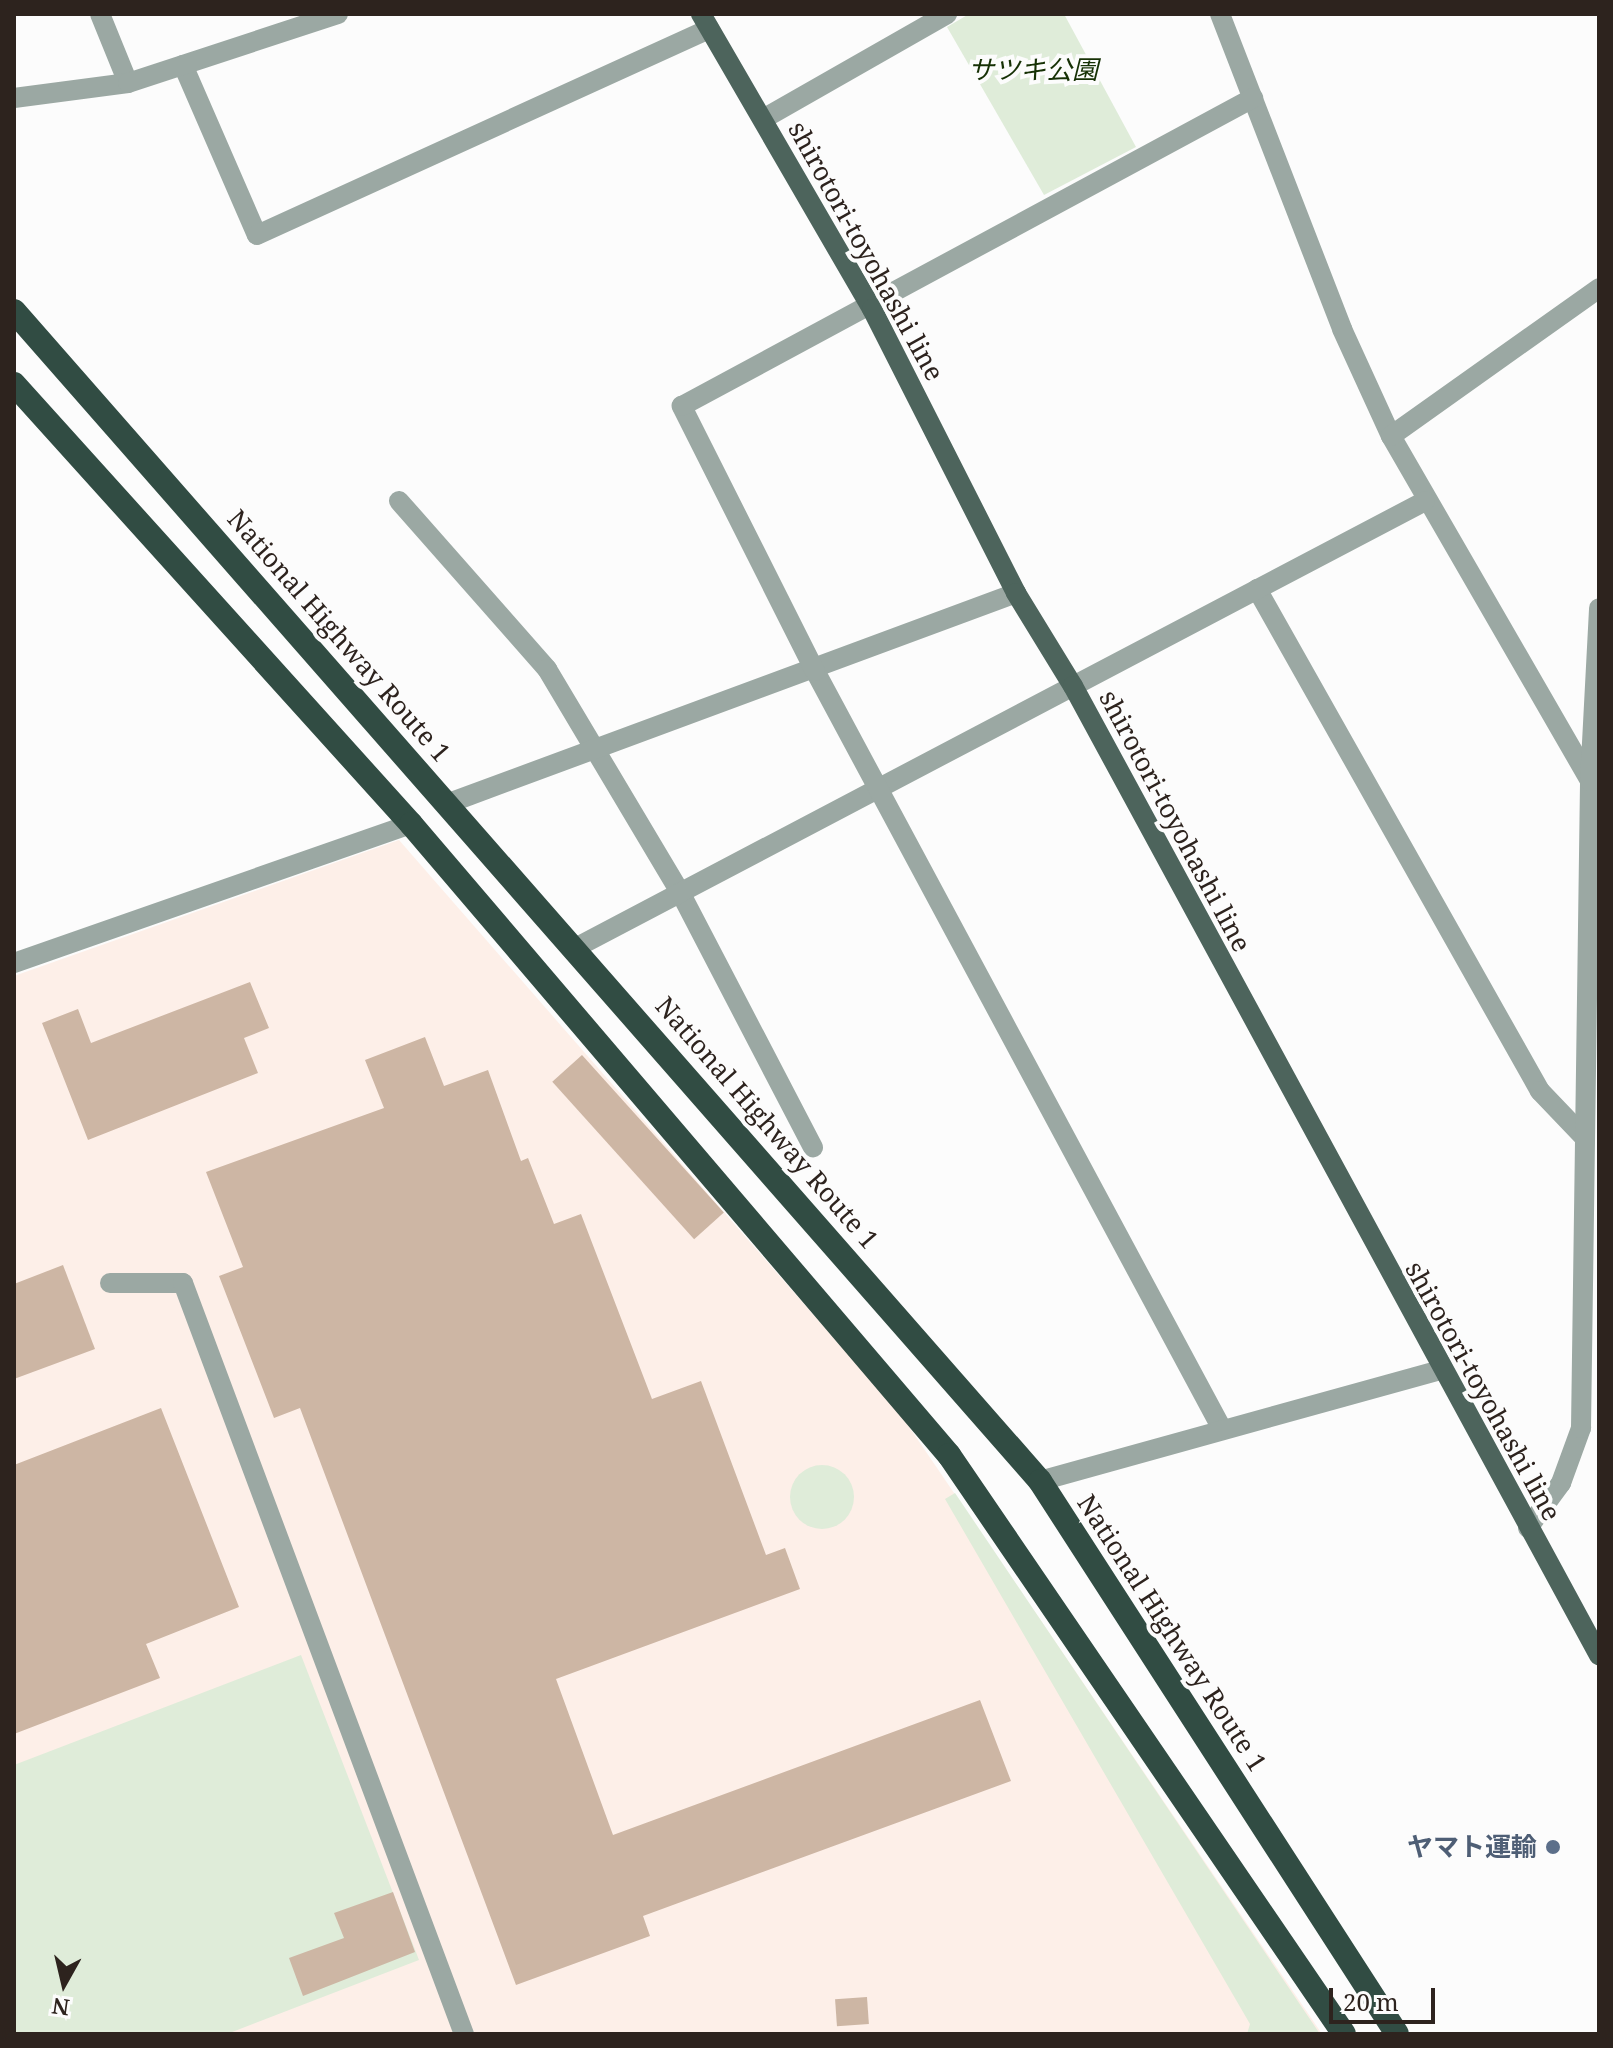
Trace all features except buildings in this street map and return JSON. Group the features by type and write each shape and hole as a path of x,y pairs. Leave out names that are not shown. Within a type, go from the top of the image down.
{"highway":[{"name":"National Highway Route 1","path":"14,311 577,947 1040,1481 1397,2034"},
{"path":"14,384 411,824 949,1455 1344,2034"}],"main road":[{"name":"shirotori-toyohashi line","path":"705,21 872,309 1016,593 1073,686 1441,1370 1599,1655"}],"street":[{"path":"100,14 128,83"},
{"path":"14,98 128,83 338,14"},
{"path":"763,119 947,14"},
{"path":"1220,14 1342,329 1391,436 1425,501 1590,781"},
{"path":"183,65 257,235 705,21"},
{"path":"1222,1429 815,671 682,406 872,309 1253,98"},
{"path":"1391,436 1599,288"},
{"path":"399,501 547,669 598,749 680,892 813,1148"},
{"path":"577,947 1425,501"},
{"path":"1257,589 1540,1091 1584,1137"},
{"path":"449,803 815,671 1016,593"},
{"path":"1528,1528 1561,1483 1581,1428 1584,1137 1596,842 1590,781 1599,608"},
{"path":"14,963 411,824"},
{"path":"110,1283 183,1283 464,2034"},
{"path":"1040,1481 1441,1370"}],"shaded area":[{"path":"399,840 901,1415 1322,2034 14,2034 14,976"}],"green space":[{"name":"サツキ公園","path":"969,14 1064,14 1136,147 1044,195 947,27"},
{"path":"816,1465 828,1465 845,1474 852,1485 852,1509 845,1520 828,1529 816,1529 804,1524 795,1515 790,1503 790,1491 795,1479 804,1470"},
{"path":"955,1493 1320,2034 1247,2034 1250,2024 945,1499"},
{"path":"301,1655 419,1960 227,2034 14,2034 14,1765"}],"place":[{"name":"ヤマト運輸","path":"1553,1847"}]}
